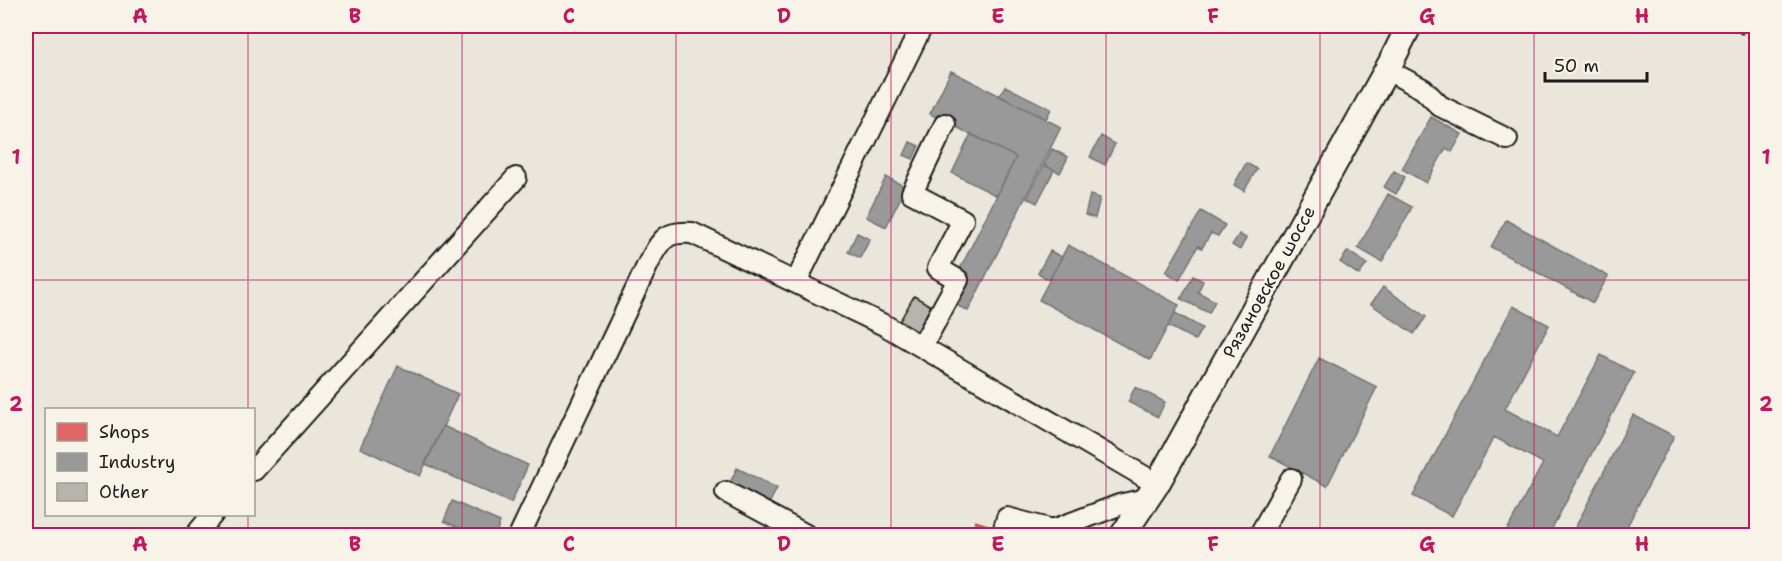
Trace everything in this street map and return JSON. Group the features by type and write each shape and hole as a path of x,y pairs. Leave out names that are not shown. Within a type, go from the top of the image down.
{"main road":[{"name":"Рязановское шоссе","path":"1122,536 1151,492 1387,70 1409,26"}],"lane":[{"path":"796,282 922,26"},
{"path":"1387,70 1423,89 1440,106 1507,139"},
{"path":"922,346 958,280 938,268 963,220 912,193 945,124"},
{"path":"255,469 516,178"},
{"path":"519,536 649,262 662,239 676,232 692,233 796,282 922,346 1151,492"},
{"path":"1259,536 1291,479"},
{"path":"726,492 808,536"},
{"path":"1002,536 1007,518 1051,533 1151,492"},
{"path":"195,536 211,516"}],"path":[{"path":"1722,26 1756,39"}],"building: Shops":[{"path":"975,521 988,525 985,536 971,536"}],"building: Industry":[{"path":"951,71 1061,127 968,311 954,304 969,274 960,269 1016,157 930,114"},
{"path":"1005,86 1051,109 1046,119 999,96"},
{"path":"1431,117 1462,134 1452,152 1446,148 1426,183 1402,169"},
{"path":"971,134 1016,157 997,196 952,173"},
{"path":"1101,136 1115,144 1105,165 1090,157"},
{"path":"910,142 919,146 913,159 904,155"},
{"path":"1052,149 1068,157 1060,173 1044,165"},
{"path":"1246,163 1257,169 1244,191 1234,185"},
{"path":"1044,165 1054,170 1037,203 1027,198"},
{"path":"1394,171 1405,177 1396,194 1384,187"},
{"path":"886,177 906,187 886,227 866,217"},
{"path":"1388,194 1412,207 1382,262 1358,248"},
{"path":"1090,195 1100,198 1095,218 1085,215"},
{"path":"1201,211 1225,225 1218,236 1211,233 1202,248 1198,246 1179,280 1166,272"},
{"path":"1506,220 1608,276 1593,303 1491,247"},
{"path":"857,233 870,239 860,258 848,252"},
{"path":"1239,234 1246,238 1240,250 1232,245"},
{"path":"1068,245 1179,305 1150,360 1039,300"},
{"path":"1050,251 1062,257 1049,280 1038,273"},
{"path":"1348,251 1367,264 1359,275 1340,262"},
{"path":"1193,276 1203,281 1198,292 1215,301 1209,313 1181,299"},
{"path":"1383,287 1426,317 1414,334 1371,304"},
{"path":"1513,306 1549,325 1505,409 1557,437 1601,355 1634,373 1548,536 1504,536 1543,463 1494,437 1452,516 1413,496"},
{"path":"1175,313 1202,328 1195,340 1168,326"},
{"path":"1319,358 1377,387 1327,486 1270,456"},
{"path":"398,366 458,394 420,476 360,448"},
{"path":"1135,387 1165,402 1158,417 1128,402"},
{"path":"1633,415 1674,436 1622,536 1571,536"},
{"path":"443,426 528,465 511,503 425,464"},
{"path":"737,468 777,488 768,506 728,487"},
{"path":"452,501 500,522 495,536 478,536 444,521"}],"building: Other":[{"path":"914,296 931,306 915,336 897,326"}]}
